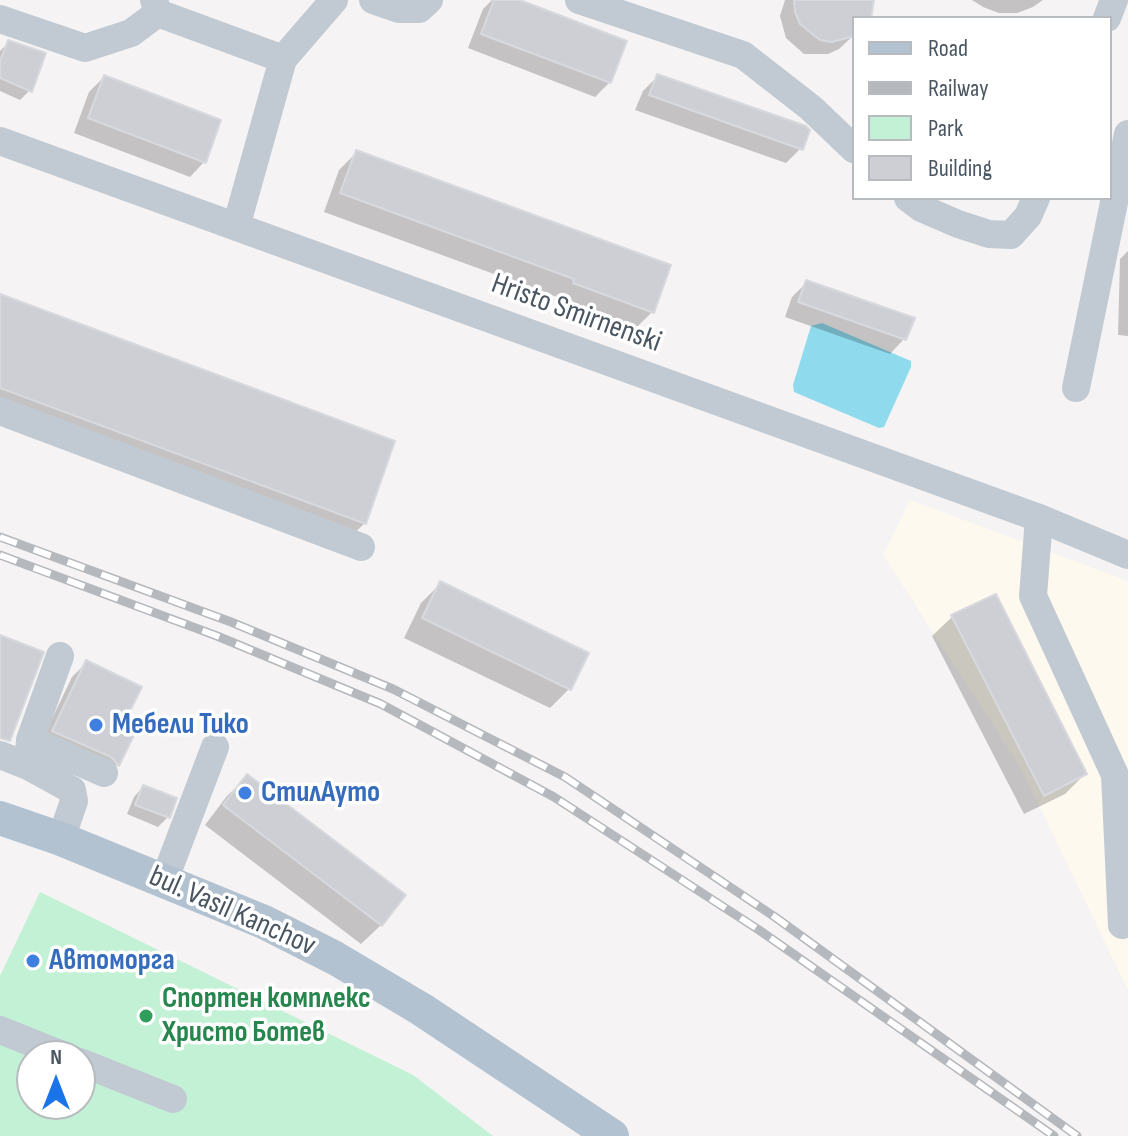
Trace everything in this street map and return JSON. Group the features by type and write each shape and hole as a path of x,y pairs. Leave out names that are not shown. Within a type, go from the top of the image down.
{"main road":[{"name":"bul. Vasil Kanchov","path":"2,825 61,839 264,922 335,958 421,1009 612,1136"}],"street":[{"path":"236,227 283,59 334,0"},
{"path":"373,0 399,9 419,9 429,0"},
{"path":"579,0 743,55 811,108 852,147"},
{"path":"0,19 85,48 131,33 156,6 283,59"},
{"path":"1076,388 1128,134"},
{"name":"Hristo Smirnenski","path":"0,141 1039,518 1128,555"},
{"path":"911,200 921,208 958,224 989,234 1011,235 1028,216 1035,200"},
{"path":"0,411 361,547"},
{"path":"1039,518 1033,596 1115,775 1122,925"},
{"path":"29,753 60,656"},
{"path":"164,881 215,747"},
{"path":"29,753 75,795 61,839"},
{"path":"0,755 29,753 104,773"},
{"path":"0,1030 25,1040"},
{"path":"96,1068 173,1099"}],"shaded area":[{"path":"910,500 1128,581 1128,990 1021,768 883,555"}],"green space":[{"name":"Спортен комплекс Христо Ботев","path":"40,892 413,1075 493,1136 0,1136 0,976"}],"water":[{"path":"822,323 911,361 884,427 879,428 794,392 793,385 811,326"}],"building":[{"path":"494,0 520,0 627,41 611,83 481,34"},
{"path":"794,0 874,0 871,16 852,16 852,37 832,42 820,40 800,24"},
{"path":"8,40 46,53 32,92 0,78 0,61"},
{"path":"657,74 806,126 810,130 803,150 649,95"},
{"path":"104,75 221,120 206,163 88,118"},
{"path":"356,150 671,265 654,313 573,283 574,279 340,193"},
{"path":"806,280 915,318 906,340 798,302"},
{"path":"0,294 395,441 366,524 0,388"},
{"path":"440,581 589,653 571,690 422,618"},
{"path":"996,594 1087,774 1044,796 951,615"},
{"path":"0,635 44,652 10,741 0,738"},
{"path":"86,660 142,687 128,715 141,721 119,766 111,757 52,731"},
{"path":"247,774 406,895 382,926 223,805"},
{"path":"143,785 177,798 170,818 135,805"}],"railway":[{"path":"0,537 231,622 393,689 565,777 775,917 1077,1136"},
{"path":"0,555 217,636 381,704 554,797 759,930 1054,1136"}],"place":[{"name":"Мебели Тико","path":"96,725"},
{"name":"СтилАуто","path":"245,793"},
{"name":"Автоморга","path":"33,961"},
{"name":"Спортен комплекс Христо Ботев","path":"146,1016"}]}
